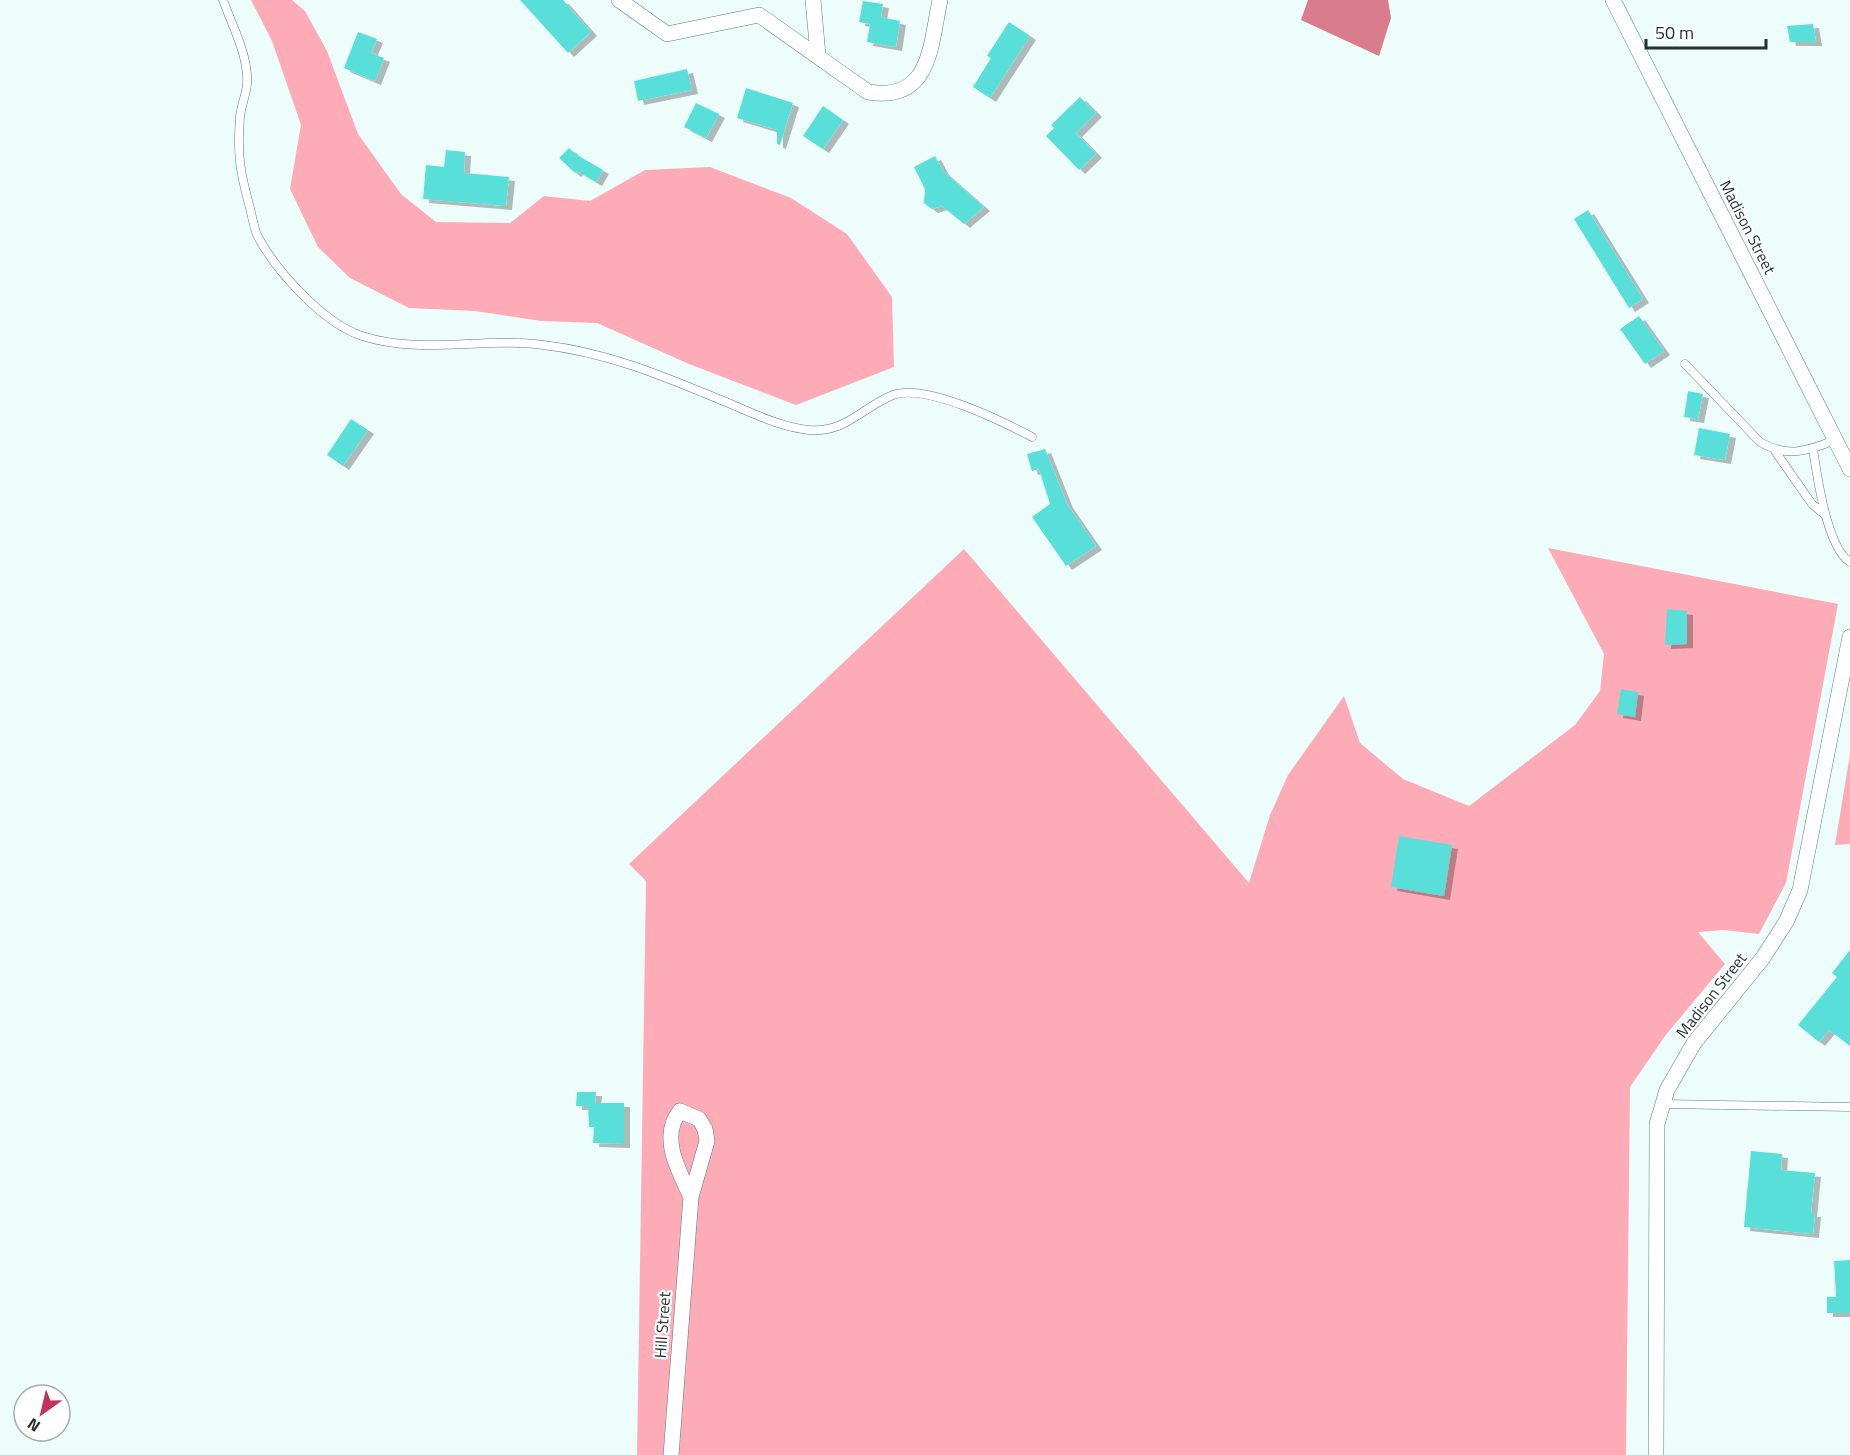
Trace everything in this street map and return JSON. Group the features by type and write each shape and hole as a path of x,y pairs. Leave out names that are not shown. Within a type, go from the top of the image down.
{"street":[{"path":"619,0 667,34 759,15 819,55 868,92 889,95 912,86 926,66 940,0"},
{"path":"813,0 819,55"},
{"name":"Madison Street","path":"1613,0 1850,470"},
{"name":"Madison Street","path":"1656,1455 1657,1124 1667,1090 1694,1043 1762,959 1786,922 1800,890 1850,636"},
{"name":"Hill Street","path":"671,1455 691,1197 707,1141 705,1129 699,1119 680,1111 672,1120 670,1132 674,1160 691,1197"}],"lane":[{"path":"223,0 242,54 247,83 240,114 238,164 257,234 298,292 340,326 362,336 396,344 427,346 470,343 542,344 630,363 792,428 826,432 847,423 895,394 926,393 1007,424 1032,437"},
{"path":"1685,364 1760,442 1776,451 1802,453 1835,440"},
{"path":"1813,449 1820,500 1841,556 1850,562"},
{"path":"1776,451 1812,504 1826,514"},
{"path":"1663,1104 1850,1107"}],"shaded area":[{"path":"251,0 292,0 305,11 327,51 358,134 401,194 436,222 510,223 544,196 590,201 645,170 710,167 791,198 847,234 892,297 894,367 796,405 689,364 597,323 541,321 475,311 409,308 350,278 318,247 290,189 301,125 272,41"},
{"path":"1308,0 1388,0 1391,18 1379,56 1301,20"},
{"path":"1548,548 1838,604 1786,883 1759,934 1724,930 1698,932 1725,964 1665,1036 1630,1087 1626,1455 637,1455 646,881 629,864 964,549 1249,883 1270,815 1288,775 1344,696 1360,743 1403,779 1469,806 1575,725 1600,691 1604,654"},
{"path":"1850,754 1850,844 1835,845"}],"building":[{"path":"520,0 563,0 591,32 568,53"},
{"path":"863,1 883,4 881,17 900,21 896,47 867,42 870,24 859,22"},
{"path":"1009,22 1030,36 990,98 973,87 991,58 987,56"},
{"path":"1813,24 1816,42 1790,42 1787,26"},
{"path":"358,32 377,39 371,53 384,58 375,81 344,68"},
{"path":"687,69 692,90 638,101 634,81"},
{"path":"746,88 793,103 780,145 777,144 777,130 737,118"},
{"path":"1080,97 1096,113 1076,133 1096,154 1079,170 1046,136 1054,128 1051,125"},
{"path":"696,103 719,114 706,138 684,127"},
{"path":"823,106 843,120 823,149 803,136"},
{"path":"569,148 603,170 596,182 577,171 575,173 559,158"},
{"path":"446,150 465,152 464,173 509,177 506,206 423,199 426,165 444,167"},
{"path":"935,156 943,171 984,207 964,224 942,206 932,209 924,203 925,189 914,167"},
{"path":"1588,210 1643,299 1629,308 1574,219"},
{"path":"1639,316 1664,351 1645,364 1620,329"},
{"path":"1688,391 1703,394 1698,419 1684,417"},
{"path":"351,419 368,430 343,466 327,455"},
{"path":"1699,428 1730,434 1725,460 1694,455"},
{"path":"1045,449 1067,504 1096,546 1066,566 1032,517 1050,504 1039,469 1032,471 1027,454"},
{"path":"1667,609 1687,611 1687,644 1665,645"},
{"path":"1621,689 1638,692 1635,717 1617,714"},
{"path":"1399,836 1452,845 1444,896 1391,887"},
{"path":"1850,950 1850,1046 1829,1030 1819,1042 1798,1025 1837,977 1832,973"},
{"path":"577,1092 596,1092 595,1103 624,1103 624,1144 593,1143 594,1127 589,1127 588,1106 576,1106"},
{"path":"1751,1151 1782,1154 1781,1170 1815,1173 1811,1213 1815,1213 1813,1234 1744,1227"},
{"path":"1850,1260 1850,1313 1827,1313 1827,1297 1836,1297 1834,1261"}]}
